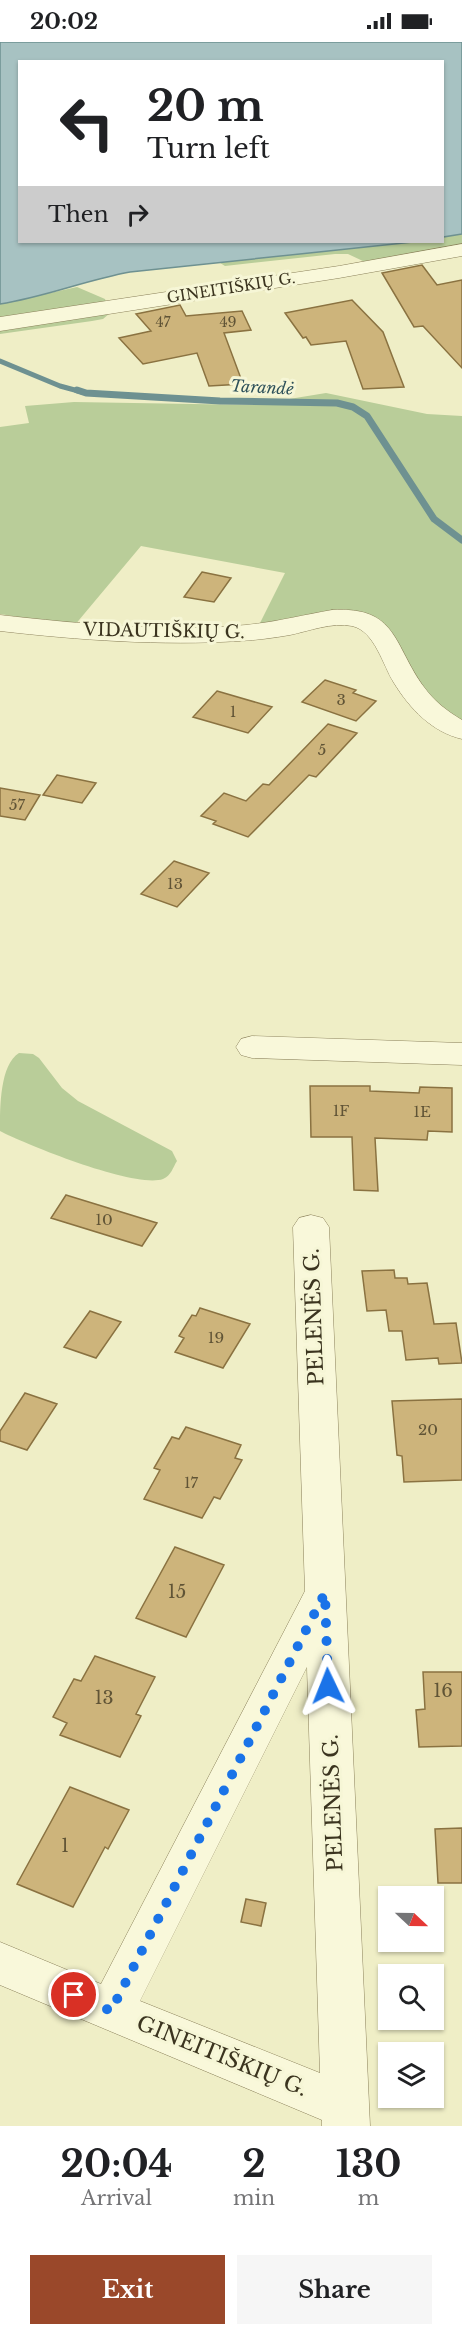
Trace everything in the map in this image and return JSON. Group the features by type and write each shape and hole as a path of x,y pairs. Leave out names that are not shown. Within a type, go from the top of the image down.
{"street":[{"name":"GINEITIŠKIŲ G.","path":"0,324 339,272 462,250"},
{"name":"VIDAUTIŠKIŲ G.","path":"0,622 77,631 194,635 240,634 336,618 363,621 373,627 382,637 408,685 430,711 447,724 462,731"},
{"path":"252,1047 462,1054"},
{"name":"PELENĖS G.","path":"311,1227 346,2116"},
{"path":"111,2011 325,1593"},
{"name":"GINEITIŠKIŲ G.","path":"0,1963 346,2116"}],"green space":[{"path":"462,234 462,246 365,262 348,254 225,266 217,261 403,243 444,243 444,237"},
{"path":"77,287 105,299 110,313 103,319 0,334 0,304"},
{"path":"326,393 427,414 462,416 462,720 444,711 429,696 371,618 257,629 285,573 141,546 74,626 0,614 0,427 29,423 25,406 74,402 253,405"},
{"path":"19,1053 33,1054 39,1058 62,1088 78,1101 172,1151 177,1161 170,1174 163,1179 130,1178 56,1155 0,1131 2,1087 8,1067"}],"water":[{"path":"0,42 462,42 462,234 444,237 444,60 18,60 18,243 404,243 130,272 0,304"}],"building":[{"path":"422,265 437,285 462,280 462,368 423,326 414,327 382,273"},
{"path":"352,300 383,332 404,387 363,389 346,341 311,345 285,313"},
{"path":"180,305 186,316 242,311 251,330 224,333 243,384 209,386 197,353 143,364 119,338 151,331 136,314"},
{"path":"202,572 231,578 214,602 184,597"},
{"path":"325,680 356,690 353,693 376,701 356,721 302,702"},
{"path":"217,691 272,707 248,733 193,717"},
{"path":"328,724 357,733 316,777 309,775 248,837 213,824 216,821 201,816 224,793 246,801 263,784 269,785"},
{"path":"57,775 96,783 82,803 43,795"},
{"path":"0,788 40,795 25,820 0,816"},
{"path":"174,861 209,873 177,907 141,894"},
{"path":"310,1086 370,1086 370,1091 419,1093 420,1087 452,1088 452,1132 428,1131 427,1140 375,1138 378,1191 354,1190 352,1137 311,1137"},
{"path":"66,1195 157,1223 142,1246 51,1218"},
{"path":"394,1270 395,1278 407,1278 408,1284 427,1283 434,1324 456,1323 462,1363 439,1364 438,1358 406,1360 402,1331 389,1331 386,1310 367,1311 362,1271"},
{"path":"200,1308 250,1324 223,1368 175,1352 184,1338 179,1336 192,1315 196,1316"},
{"path":"90,1311 121,1322 96,1358 64,1347"},
{"path":"25,1393 57,1404 27,1450 0,1441 0,1431"},
{"path":"462,1399 462,1480 404,1482 402,1456 397,1455 392,1401"},
{"path":"186,1427 241,1445 235,1458 242,1460 220,1499 214,1497 202,1518 144,1499 160,1470 154,1468 172,1437 179,1439"},
{"path":"175,1547 224,1565 186,1637 136,1618"},
{"path":"95,1656 155,1677 136,1714 141,1716 120,1757 60,1735 67,1723 53,1717 74,1679 81,1681"},
{"path":"423,1672 462,1672 462,1746 419,1747 416,1710 425,1709"},
{"path":"70,1787 129,1810 108,1849 105,1847 73,1907 17,1884"},
{"path":"462,1828 462,1883 438,1883 435,1829"},
{"path":"246,1899 266,1903 261,1926 241,1922"}],"waterway":[{"name":"Tarandė","path":"0,361 60,386 82,392"},
{"name":"Tarandė","path":"77,390 86,393 220,401 337,403 353,407 367,416 434,519 462,540"}],"route":[{"path":"74,1995 111,2011 325,1593 328,1686"}]}
